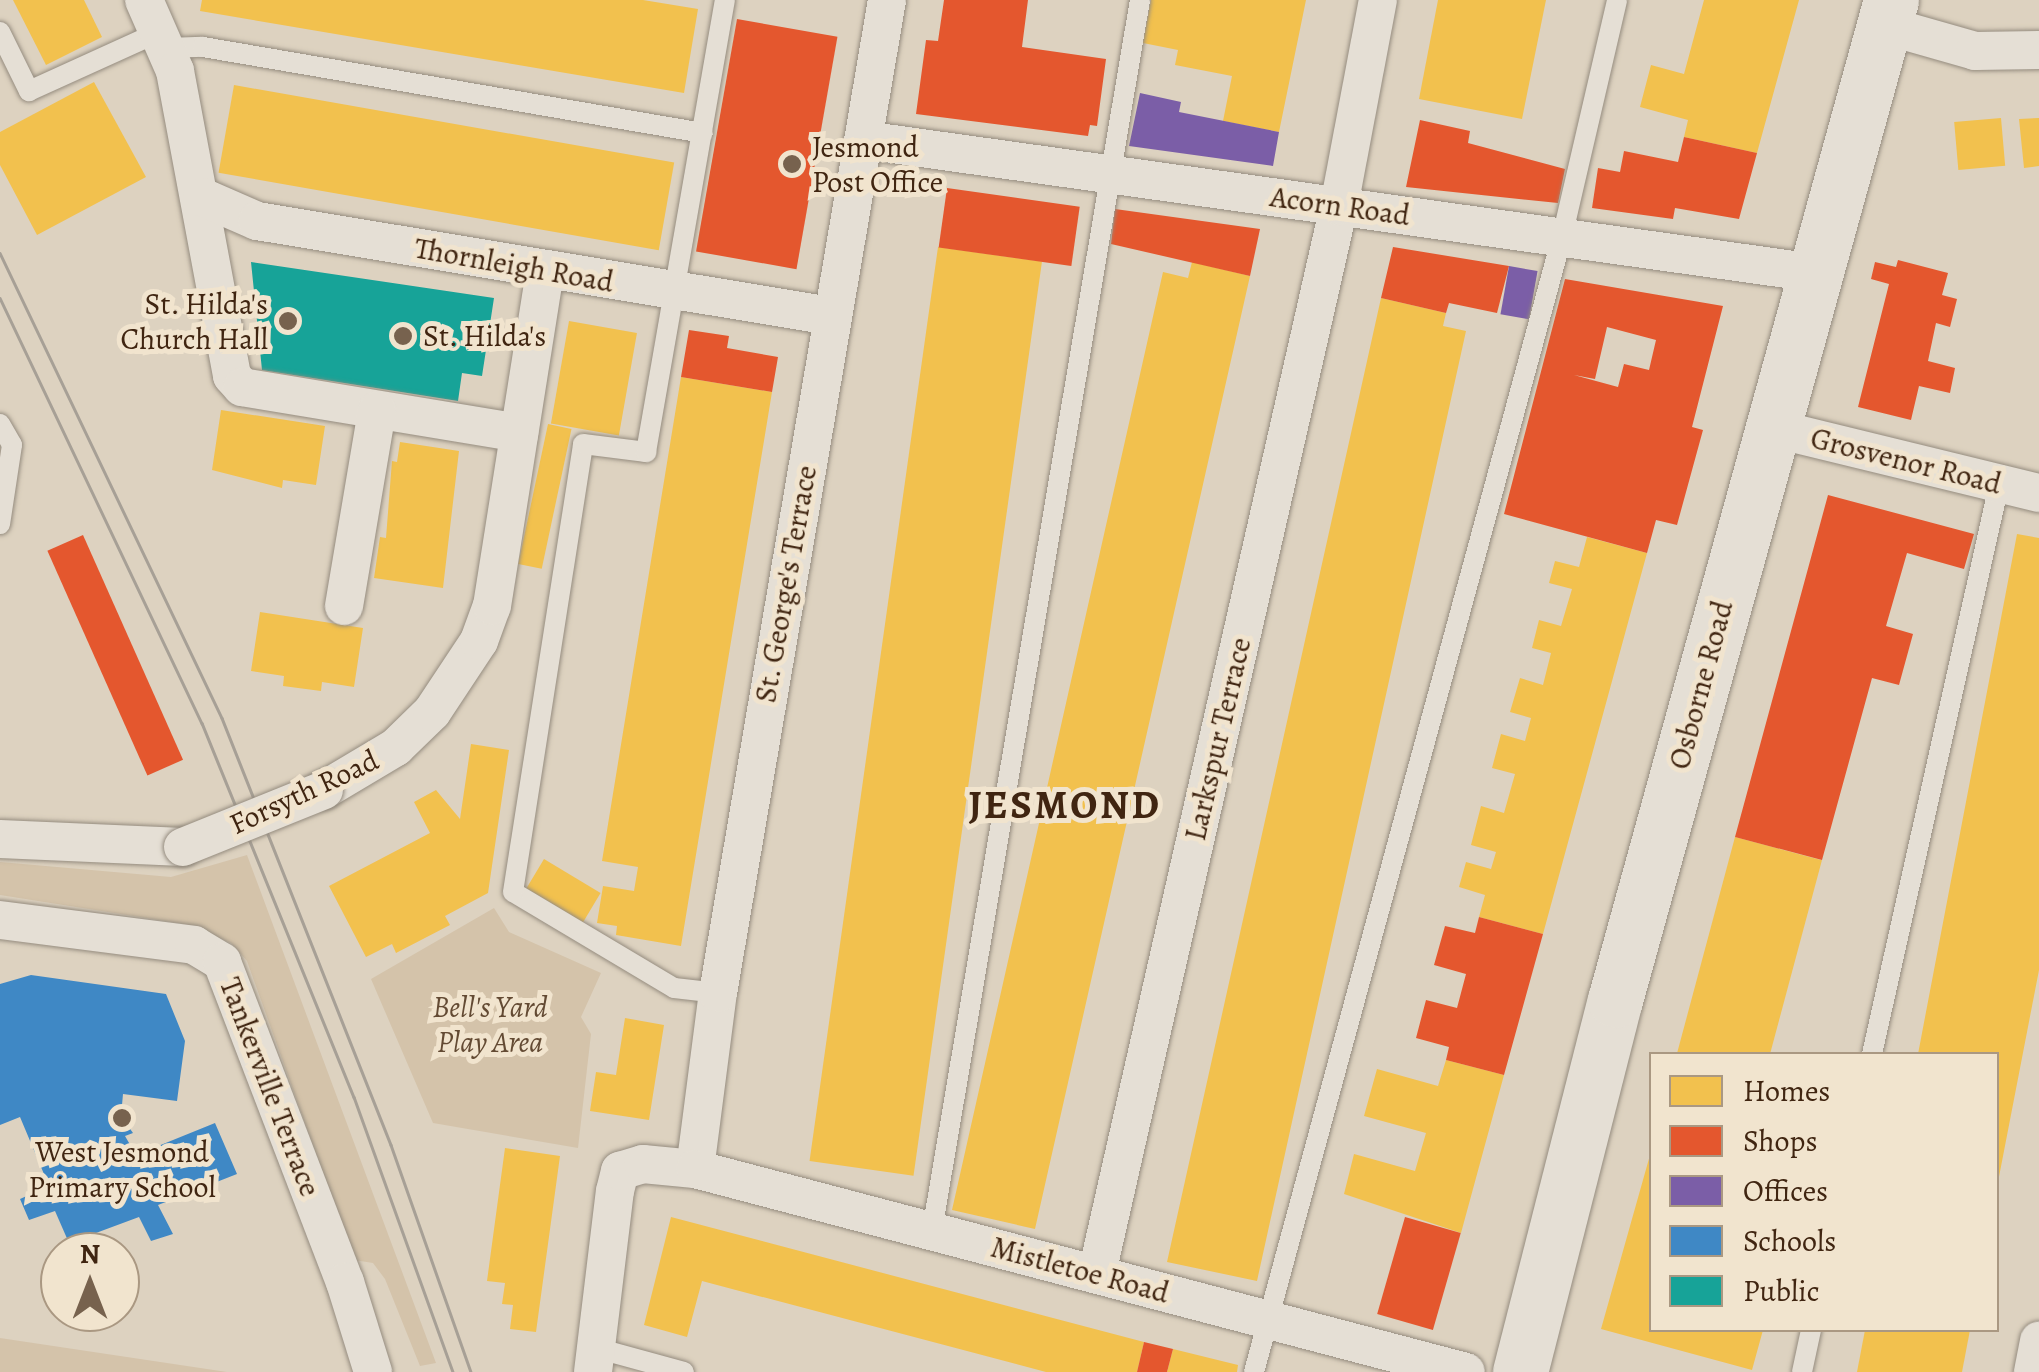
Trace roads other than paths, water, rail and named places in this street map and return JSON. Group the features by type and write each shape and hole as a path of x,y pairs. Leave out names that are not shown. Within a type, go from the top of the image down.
{"main road":[{"name":"Osborne Road","path":"1520,1372 1772,428 1888,13"}],"street":[{"name":"St. George's Terrace","path":"695,1168 718,994 885,0"},
{"name":"Larkspur Terrace","path":"1097,1273 1339,206 1378,0"},
{"path":"1888,13 1975,52 2039,50"},
{"path":"157,27 202,197 232,376 242,387 519,434"},
{"name":"Acorn Road","path":"864,140 1815,273"},
{"name":"Thornleigh Road","path":"202,197 257,221 831,316"},
{"name":"Forsyth Road","path":"0,839 182,847 324,790 396,748 432,712 479,641 492,606 545,270"},
{"path":"344,606 377,411"},
{"name":"Grosvenor Road","path":"1772,428 2039,493"},
{"name":"Tankerville Terrace","path":"0,920 194,945 222,962 345,1282 373,1372"},
{"name":"Mistletoe Road","path":"594,1360 620,1171 643,1164 695,1168 1466,1372"},
{"path":"2033,1372 2039,1342"}],"lane":[{"path":"718,994 674,988 514,892 583,444 646,452 677,292 724,0"},
{"path":"932,1231 1140,0"},
{"path":"1254,1372 1562,237 1617,0"},
{"path":"0,32 29,91 157,27 203,47 703,133"},
{"path":"0,424 12,445 0,524"},
{"path":"1872,1052 1999,485"},
{"path":"1802,1372 1811,1332"},
{"path":"594,1360 684,1372"}],"tram line":[{"path":"0,253 222,718 391,1145 471,1372"},
{"path":"0,298 202,723 354,1097 453,1372"}],"place":[{"name":"Jesmond Post Office","path":"792,164"},
{"name":"St. Hilda's Church Hall","path":"288,321"},
{"name":"St. Hilda's","path":"403,336"},
{"name":"West Jesmond Primary School","path":"122,1118"}],"district":[{"name":"JESMOND","path":"1065,805"}],"park label":[{"name":"Bell's Yard Play Area","path":"490,1024"}]}
